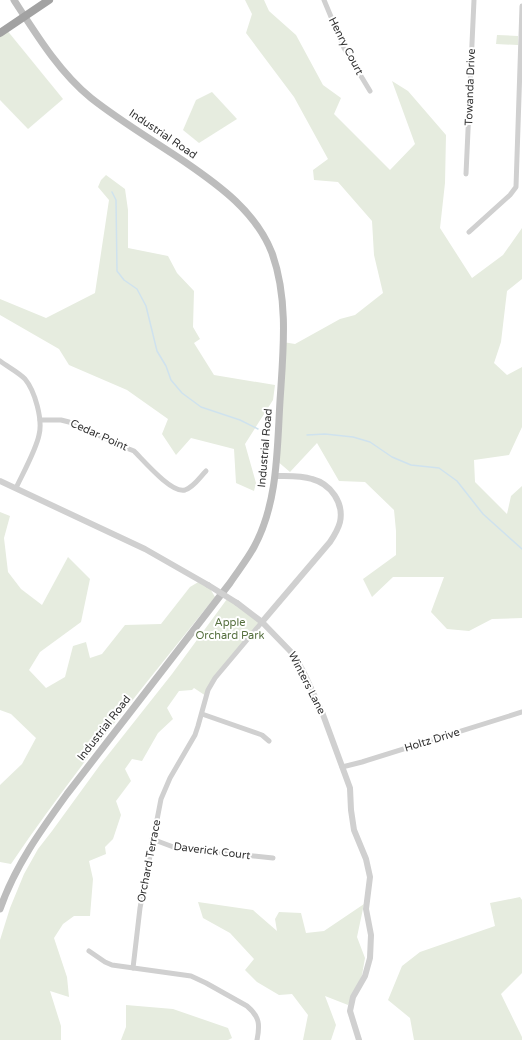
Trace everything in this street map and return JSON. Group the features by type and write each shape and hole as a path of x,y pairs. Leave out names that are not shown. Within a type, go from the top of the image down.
{"highway":[{"path":"0,32 49,0"}],"main road":[{"name":"Industrial Road","path":"0,909 7,889 16,871 43,827 230,583 254,546 265,521 271,500 275,476 280,398 283,309 282,289 272,253 249,216 236,200 223,189 100,105 79,87 62,69 14,0"}],"street":[{"name":"Henry Court","path":"324,0 344,48 370,91"},
{"name":"Towanda Drive","path":"466,174 474,0"},
{"path":"470,232 510,195 516,187 522,6"},
{"path":"0,361 14,370 26,381 32,393 40,420 39,437 16,488"},
{"name":"Cedar Point","path":"40,420 61,420 68,422 129,449 140,457 167,484 176,489 183,490 190,488 206,471"},
{"path":"262,622 330,542 336,533 340,522 338,501 334,494 322,483 313,479 302,477 275,476"},
{"name":"Winters Lane","path":"0,481 145,548 208,585 237,603 262,622 288,647 297,661 322,712 350,788 354,830 366,859 370,877 366,909 371,935 370,958 366,976 353,997 350,1011 359,1040"},
{"name":"Orchard Terrace","path":"133,968 140,908 152,839 161,800 170,778 195,735 208,690 215,678 262,622"},
{"name":"Holtz Drive","path":"342,767 522,712"},
{"path":"202,714 262,735 269,740"},
{"name":"Daverick Court","path":"152,839 176,848 273,858"},
{"path":"89,951 109,964 191,976 206,982 253,1011 256,1015 259,1029 257,1040"}],"green space":[{"path":"245,0 264,0 269,11 296,35 323,85 341,98 334,114 390,170 415,144 392,81 408,91 446,135 445,183 440,228 472,278 503,255 522,228 522,279 507,291 501,342 494,363 507,375 522,367 522,427 509,455 474,460 475,482 507,514 511,496 522,486 522,618 492,619 469,631 447,629 431,612 444,577 393,577 372,597 363,579 396,555 394,510 365,482 339,481 317,443 290,472 276,460 283,342 295,344 340,319 355,315 383,293 374,255 372,221 338,182 314,180 313,170 328,159 294,97 246,33 252,14"},
{"path":"6,29 63,99 28,129 0,100 0,33"},
{"path":"497,35 518,36 518,45 496,44"},
{"path":"212,92 237,119 199,143 183,130 196,100"},
{"path":"106,175 125,189 128,210 128,248 168,256 177,273 194,291 193,327 200,339 194,343 214,375 275,385 273,400 245,444 256,483 254,491 236,483 234,449 191,438 176,455 162,434 168,419 127,390 69,365 59,349 0,315 0,299 46,318 95,293 109,200 98,187 101,180"},
{"path":"0,512 10,516 4,538 8,572 21,589 42,605 68,557 90,579 81,622 40,652 29,670 46,688 65,677 73,646 86,642 90,658 102,654 125,625 161,624 190,587 200,581 208,585 215,597 136,695 60,795 11,864 0,862 0,785 22,764 36,738 11,714 0,710"},
{"name":"Apple Orchard Park","path":"227,599 262,622 219,672 206,696 194,688 192,690 179,691 167,708 173,719 158,733 142,761 132,759 125,769 131,781 116,801 121,815 113,839 105,847 106,854 89,861 93,879 90,916 74,916 63,924 54,938 67,977 69,997 50,991 61,1026 61,1040 0,1040 0,940 10,908 24,874 38,849 100,765 172,674"},
{"path":"520,897 522,900 522,973 501,994 522,1037 522,1040 414,1040 410,1018 388,1000 402,966 420,952 495,926 490,903"},
{"path":"198,902 253,910 277,931 275,919 279,912 301,913 306,933 324,931 364,904 357,937 365,958 362,975 348,1005 325,996 336,1025 331,1040 303,1040 308,1015 292,994 279,995 257,982 245,970 254,959 230,933 203,918"},
{"path":"126,1005 173,1009 228,1028 232,1038 228,1040 121,1040 126,1027"}],"waterway":[{"path":"112,192 116,200 117,271 124,280 137,289 146,306 157,351 166,366 171,380 182,393 201,407 240,420 258,429"},
{"path":"307,435 325,434 353,437 370,442 392,457 411,465 439,468 457,481 483,514 522,549"}]}
